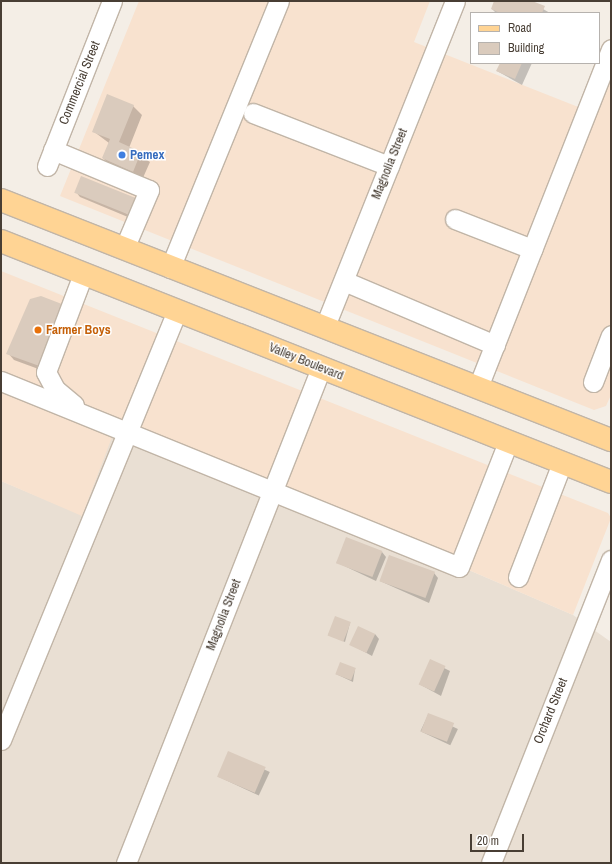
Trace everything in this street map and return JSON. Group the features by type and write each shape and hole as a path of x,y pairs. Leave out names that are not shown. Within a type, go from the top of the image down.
{"main road":[{"path":"1,200 170,268 325,326 611,440"},
{"name":"Valley Boulevard","path":"1,242 611,482"}],"street":[{"name":"Commercial Street","path":"112,1 50,158 149,190 124,249"},
{"path":"170,268 279,1"},
{"name":"Magnolia Street","path":"325,326 455,1"},
{"path":"478,387 611,49"},
{"path":"253,113 389,166"},
{"path":"455,220 532,249"},
{"path":"81,414 72,401 55,389 46,372 83,274"},
{"path":"344,281 401,308 495,345"},
{"path":"1,740 126,432 177,311"},
{"path":"593,382 611,335"},
{"name":"Magnolia Street","path":"126,863 321,368"},
{"path":"1,381 272,493 459,567 508,442"},
{"path":"518,577 562,463"},
{"name":"Orchard Street","path":"491,863 611,560"}],"shaded area":[{"path":"139,1 430,1 414,42 596,114 611,76 611,395 606,406 594,410 60,196"},
{"path":"1,271 608,513 611,518 573,615 471,571 443,571 112,437 82,516 1,481"},
{"path":"111,437 443,571 471,571 573,615 611,642 611,863 1,863 1,481 82,515"}],"building":[{"path":"494,1 532,1 545,6 542,12 498,12 491,9"},
{"path":"500,64 522,64 515,79 496,71"},
{"path":"107,94 134,105 119,142 141,152 133,172 102,158 110,139 92,132"},
{"path":"81,176 138,199 131,216 74,193"},
{"name":"Farmer Boys","path":"41,296 67,306 45,368 6,354 30,299"},
{"path":"346,537 382,551 372,577 336,563"},
{"path":"389,555 435,572 425,598 379,581"},
{"path":"335,616 351,622 343,642 327,636"},
{"path":"358,626 375,634 366,653 349,645"},
{"path":"430,659 446,666 434,691 419,685"},
{"path":"340,662 356,668 351,680 335,674"},
{"path":"428,713 454,723 447,742 421,732"},
{"path":"228,751 266,767 255,793 217,777"}],"place":[{"name":"Pemex","path":"122,155"},
{"name":"Farmer Boys","path":"38,330"}]}
